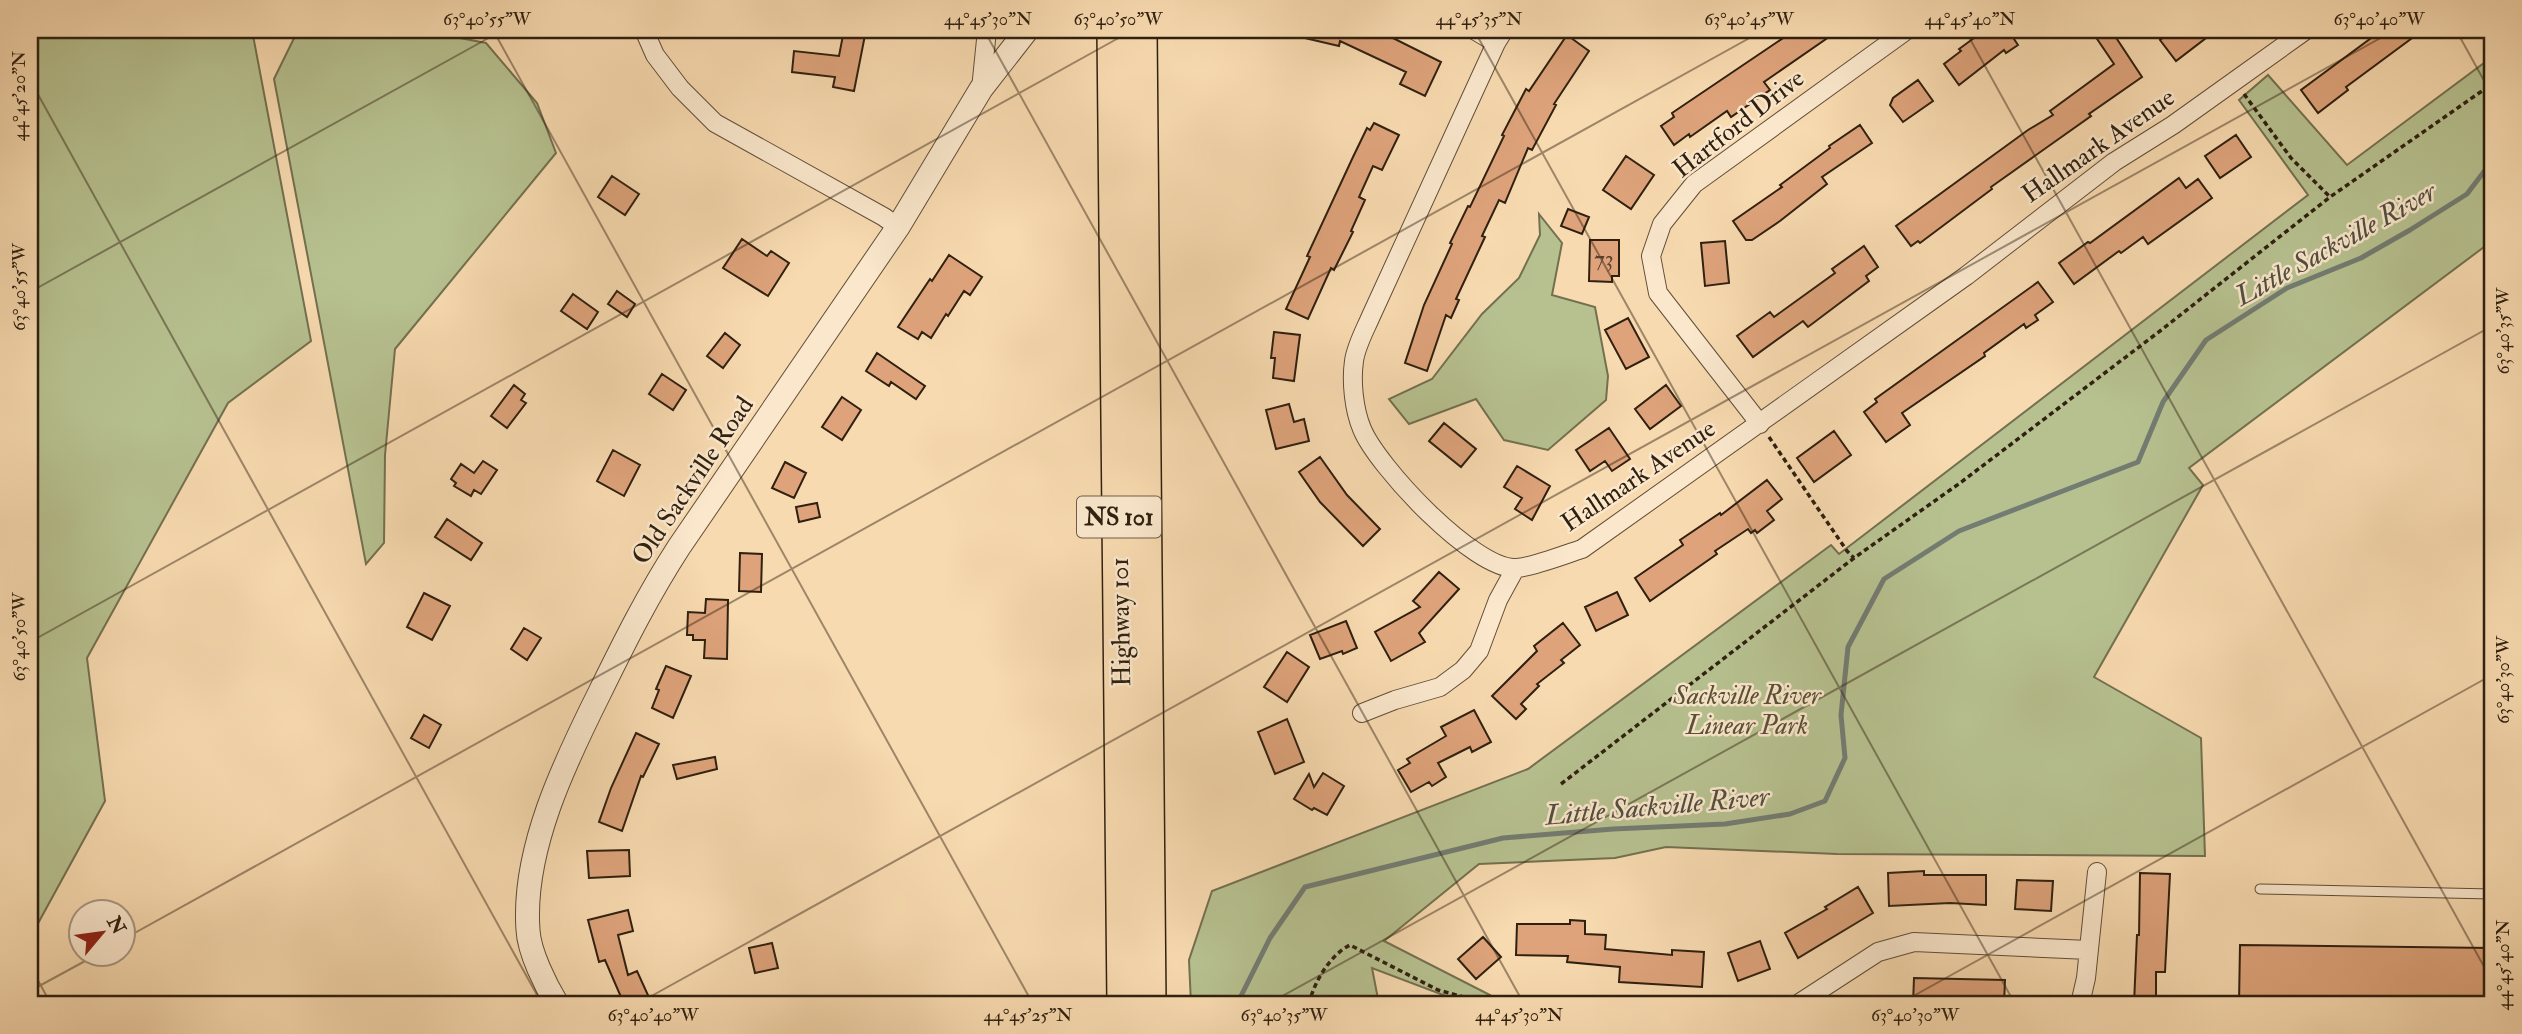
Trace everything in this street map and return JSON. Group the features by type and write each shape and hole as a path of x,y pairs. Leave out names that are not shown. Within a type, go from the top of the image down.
{"highway":[{"name":"Highway 101","path":"1114,30 1124,1004"},
{"name":"Highway 101","path":"1140,30 1149,1004"}],"street":[{"path":"644,30 655,55 680,88 715,123 898,227"},
{"path":"981,89 987,30"},
{"name":"Old Sackville Road","path":"557,1004 544,983 528,932 530,880 542,824 573,748 652,589 898,227 981,89 1027,30"},
{"path":"1362,713 1440,687 1463,670 1479,651 1498,600 1515,569 1483,559 1460,541 1386,467 1362,429 1354,393 1354,360 1371,316 1500,36 1475,30"},
{"name":"Hartford Drive","path":"1760,424 1658,293 1651,256 1662,224 1694,184 1907,30"},
{"name":"Hallmark Avenue","path":"1515,569 1582,549 1966,276 2114,162 2173,125 2306,30"},
{"path":"2080,1004 2086,978 2097,872"},
{"path":"1798,1004 1878,952 1914,942 2089,950"}],"lane":[{"path":"2260,889 2492,894"}],"path":[{"path":"2234,81 2291,158 2330,197"},
{"path":"1561,784 1854,558 1983,466 2330,197 2492,84"},
{"path":"1760,424 1854,558"},
{"path":"1309,1004 1312,990 1338,951 1350,945 1438,990 1489,1004"}],"green space":[{"path":"30,30 252,30 311,341 228,403 87,658 105,801 30,938"},
{"path":"298,30 418,30 486,43 537,103 556,153 395,349 385,455 384,543 366,564 274,79"},
{"name":"Sackville River Linear Park","path":"2492,57 2492,241 2189,468 2203,485 2094,677 2201,738 2205,856 1837,854 1666,847 1615,858 1479,864 1384,941 1490,995 1487,1004 1467,1004 1372,968 1379,1004 1191,1004 1189,960 1212,891 1528,769 1831,545 1839,554 2308,195 2239,100 2268,75 2347,165"},
{"path":"1539,214 1562,243 1552,295 1595,307 1608,376 1606,400 1548,450 1504,440 1476,399 1409,424 1389,399 1432,379 1482,314 1519,278 1540,235"}],"building":[{"path":"844,30 866,30 854,91 833,87 835,77 792,72 794,51 839,56"},
{"path":"1297,30 1377,30 1441,62 1425,96 1400,84 1406,72 1340,41 1339,46 1296,36"},
{"path":"1795,30 1839,30 1764,82 1770,90 1731,117 1727,111 1674,145 1661,126 1674,117 1672,113"},
{"path":"1985,30 2027,30 2014,39 2018,45 2006,53 2004,50 1959,85 1944,64"},
{"path":"2091,30 2111,30 2142,77 1991,187 1992,189 1920,243 1918,241 1911,246 1896,226 2028,130 2053,115 2050,111 2114,64"},
{"path":"2173,30 2199,30 2206,38 2176,61 2160,40"},
{"path":"2382,30 2423,30 2346,87 2348,90 2318,113 2301,90"},
{"path":"1567,35 1589,51 1554,104 1556,105 1532,150 1528,148 1505,203 1499,200 1456,299 1459,300 1451,318 1446,315 1427,371 1405,363 1424,305 1452,244 1450,243 1468,206 1470,207 1504,136 1502,135 1526,89 1529,91"},
{"path":"1918,80 1933,101 1903,122 1890,105 1893,98"},
{"path":"1374,123 1399,135 1382,170 1373,166 1359,197 1365,200 1351,231 1353,232 1334,270 1331,268 1308,319 1286,309 1310,257 1307,256 1353,157 1367,128 1370,130"},
{"path":"1860,125 1872,143 1822,177 1827,184 1780,221 1752,240 1746,240 1733,221 1782,187 1780,185 1830,148 1829,146"},
{"path":"2236,135 2251,157 2220,178 2205,156"},
{"path":"1626,156 1654,175 1631,209 1603,190"},
{"path":"612,176 639,194 625,215 598,197"},
{"path":"2179,178 2186,188 2198,179 2212,198 2148,244 2143,237 2074,284 2059,263"},
{"path":"1568,209 1589,217 1582,234 1561,226"},
{"path":"742,239 767,256 771,251 789,263 768,296 723,268"},
{"path":"1590,240 1619,240 1619,276 1612,276 1612,282 1589,281"},
{"path":"1725,241 1729,283 1705,286 1701,243"},
{"path":"1864,246 1878,267 1866,276 1869,281 1808,327 1803,321 1753,357 1737,336 1770,312 1774,317 1835,273 1832,269"},
{"path":"949,255 982,277 970,295 964,291 931,338 922,332 918,339 898,327"},
{"path":"2038,282 2053,302 2035,315 2038,320 2026,328 2024,324 1984,353 1985,356 1902,413 1910,425 1886,442 1864,412 1877,402 1875,399"},
{"path":"617,291 635,304 627,317 608,304"},
{"path":"573,294 598,312 587,329 561,311"},
{"path":"1628,318 1649,357 1626,369 1605,330"},
{"path":"1274,332 1300,335 1294,381 1273,378 1275,358 1271,358"},
{"path":"725,333 740,345 723,368 707,356"},
{"path":"877,353 925,386 916,399 891,382 889,386 866,371"},
{"path":"662,374 686,390 673,410 649,394"},
{"path":"514,385 525,394 521,400 526,403 507,428 491,416"},
{"path":"1666,385 1681,406 1650,429 1635,409"},
{"path":"842,397 861,410 842,440 822,427"},
{"path":"1289,404 1294,422 1304,419 1309,441 1276,449 1266,410"},
{"path":"1444,423 1476,449 1461,467 1429,441"},
{"path":"1609,428 1630,459 1612,471 1605,461 1590,471 1576,450"},
{"path":"1834,431 1851,455 1814,482 1797,458"},
{"path":"613,450 640,465 624,496 597,481"},
{"path":"1320,457 1347,495 1380,529 1363,546 1320,502 1299,472"},
{"path":"483,461 497,470 481,494 474,490 471,496 454,486 456,483 451,479 461,464 474,473"},
{"path":"785,462 806,473 794,498 772,488"},
{"path":"1517,466 1550,486 1532,520 1515,509 1522,498 1504,487"},
{"path":"1767,480 1782,499 1767,511 1774,520 1757,533 1755,530 1751,533 1748,529 1650,601 1635,578 1683,545 1680,540 1720,513 1721,515"},
{"path":"817,503 820,517 799,522 796,507"},
{"path":"447,519 482,543 471,560 435,537"},
{"path":"740,553 762,554 761,592 739,591"},
{"path":"1439,572 1459,589 1419,633 1425,642 1391,661 1375,632 1420,607 1413,601"},
{"path":"1617,592 1628,615 1596,631 1585,607"},
{"path":"424,593 450,606 432,640 407,627"},
{"path":"706,599 728,600 727,659 704,658 705,640 693,640 693,635 687,635 688,612 705,613"},
{"path":"1346,621 1357,648 1320,659 1310,635"},
{"path":"1563,623 1580,645 1561,660 1564,663 1537,684 1539,686 1521,704 1526,709 1516,719 1492,696 1537,651 1534,646"},
{"path":"524,628 541,638 527,660 511,649"},
{"path":"1287,652 1309,667 1287,702 1264,687"},
{"path":"666,666 691,676 673,718 652,708 659,690 656,689"},
{"path":"1474,710 1491,742 1472,752 1470,747 1438,763 1446,777 1432,786 1429,782 1411,792 1398,770 1410,763 1407,759 1446,736 1441,727"},
{"path":"424,715 441,725 429,748 411,738"},
{"path":"1287,719 1304,762 1275,774 1258,732"},
{"path":"636,733 659,744 643,777 641,776 622,831 599,822"},
{"path":"715,757 717,769 677,779 673,765"},
{"path":"1323,773 1344,786 1327,815 1294,799 1309,774 1314,787"},
{"path":"629,850 630,876 589,878 587,851"},
{"path":"1924,871 1924,875 1986,875 1986,905 1950,903 1889,906 1888,873"},
{"path":"2140,873 2170,874 2165,972 2156,972 2156,1004 2134,1004"},
{"path":"2017,880 2053,881 2051,911 2015,909"},
{"path":"1858,887 1873,913 1798,958 1785,933"},
{"path":"628,910 633,931 618,935 628,975 637,971 652,1004 624,1004 605,960 599,962 588,920"},
{"path":"1570,920 1585,921 1585,934 1606,935 1605,949 1672,955 1672,950 1704,952 1702,987 1619,982 1620,967 1567,962 1568,956 1516,955 1517,924 1570,924"},
{"path":"1483,937 1501,957 1476,979 1458,959"},
{"path":"1760,941 1770,969 1738,981 1728,953"},
{"path":"772,943 778,968 755,973 749,948"},
{"path":"2240,945 2492,948 2492,1004 2239,1004"},
{"path":"1914,978 2005,980 2004,1004 1913,1004"}],"waterway":[{"name":"Little Sackville River","path":"1237,1004 1270,938 1305,887 1503,838 1725,824 1790,814 1825,801 1845,758 1841,715 1848,647 1884,579 1959,531 2138,462 2163,402 2206,340 2287,288 2361,258 2410,230 2467,194 2492,161"}]}
